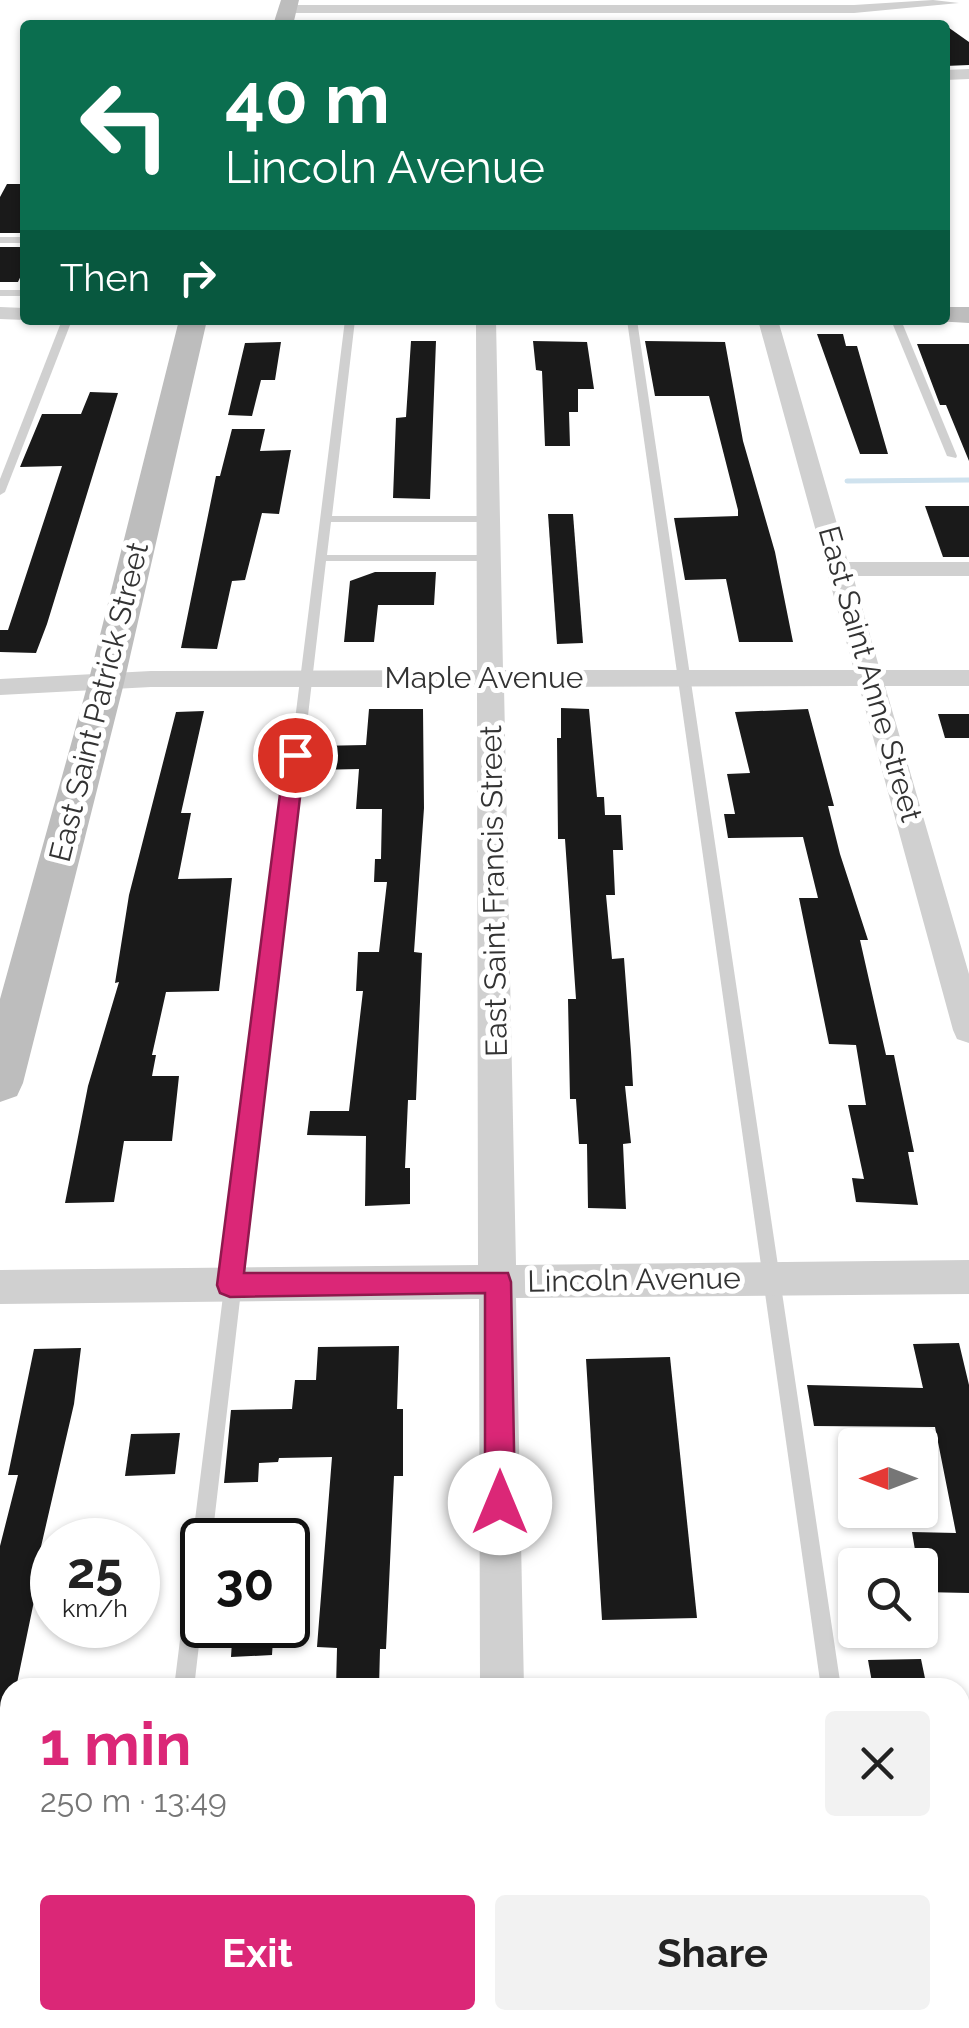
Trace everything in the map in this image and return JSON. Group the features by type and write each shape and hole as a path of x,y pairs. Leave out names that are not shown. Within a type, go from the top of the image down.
{"main road":[{"name":"East Saint Patrick Street","path":"0,1084 106,683 192,325"}],"street":[{"path":"287,11 470,17 854,10 950,1 969,14"},
{"name":"East Saint Francis Street","path":"486,325 502,1678"},
{"name":"East Saint Anne Street","path":"769,325 969,1030"},
{"path":"840,568 969,568"},
{"name":"Maple Avenue","path":"0,688 304,679 969,678"},
{"name":"Lincoln Avenue","path":"0,1286 969,1277"}],"lane":[{"path":"0,492 65,325"},
{"path":"185,1678 349,325"},
{"path":"633,325 829,1678"},
{"path":"898,325 952,456"},
{"path":"325,519 488,519"},
{"path":"320,558 488,558"}],"building":[{"path":"950,29 969,42 969,65 950,66"},
{"path":"7,184 20,184 20,233 0,233 0,197"},
{"path":"0,247 20,247 18,282 0,282"},
{"path":"817,334 843,334 846,346 857,346 888,454 860,454"},
{"path":"411,341 436,341 430,499 393,498 396,418 406,417"},
{"path":"533,341 587,342 594,389 578,389 578,412 569,412 570,446 545,446 542,371 536,370"},
{"path":"645,341 725,342 743,441 775,552 793,642 739,642 726,579 685,580 674,518 738,516 738,510 709,396 655,396"},
{"path":"281,342 275,380 261,380 252,416 228,415 245,343"},
{"path":"917,344 969,344 969,461 946,405 940,405"},
{"path":"90,392 118,393 47,624 36,653 0,652 0,630 8,630 62,466 20,467 42,414 81,414"},
{"path":"232,429 265,429 260,451 291,450 279,514 262,513 245,580 232,581 217,649 181,648 216,476 220,476"},
{"path":"925,506 969,506 969,557 943,557"},
{"path":"548,514 573,514 583,643 557,644"},
{"path":"375,572 436,572 434,605 378,605 374,642 344,642 350,581"},
{"path":"561,708 589,709 597,797 604,797 605,815 621,815 623,850 613,850 615,895 606,895 612,959 624,958 631,1052 633,1086 625,1086 631,1143 623,1144 626,1209 588,1208 587,1144 579,1144 576,1099 570,1099 568,999 576,999 565,839 558,839 557,738 561,738"},
{"path":"369,709 423,709 424,808 414,952 422,953 416,1100 408,1100 405,1168 410,1168 410,1204 365,1206 366,1136 307,1135 310,1111 349,1111 363,991 356,991 358,952 379,952 387,882 374,882 375,859 381,859 382,809 356,809 359,769 314,770 316,746 366,745"},
{"path":"808,709 834,806 828,806 840,854 868,940 860,940 886,1055 894,1055 914,1152 908,1152 918,1205 856,1202 852,1178 864,1179 848,1105 866,1105 856,1045 829,1044 799,898 818,898 803,837 728,838 724,814 735,814 727,774 750,773 735,712"},
{"path":"204,711 181,813 191,813 178,879 232,878 219,991 166,992 152,1055 156,1055 152,1076 179,1076 172,1141 124,1141 114,1202 65,1203 88,1086 119,982 115,983 129,895 176,712"},
{"path":"938,714 969,714 969,738 945,738"},
{"path":"959,1343 969,1385 969,1593 938,1592 938,1548 915,1548 912,1532 956,1533 938,1428 814,1426 807,1385 923,1388 913,1344"},
{"path":"399,1346 397,1409 403,1409 403,1476 394,1476 386,1649 380,1649 379,1678 336,1678 337,1648 317,1647 332,1457 279,1458 278,1462 259,1463 258,1482 224,1483 231,1410 292,1409 295,1380 316,1380 318,1347"},
{"path":"81,1348 74,1404 48,1518 30,1518 30,1620 18,1678 0,1678 0,1546 18,1475 8,1475 34,1349"},
{"path":"670,1357 697,1618 602,1620 586,1359"},
{"path":"180,1433 175,1474 125,1476 131,1434"},
{"path":"232,1648 272,1648 272,1655 231,1657"},
{"path":"921,1659 925,1678 871,1678 868,1660"}],"waterway":[{"path":"847,481 969,480"}],"route":[{"path":"295,755 230,1285 498,1282 500,1503"}]}
